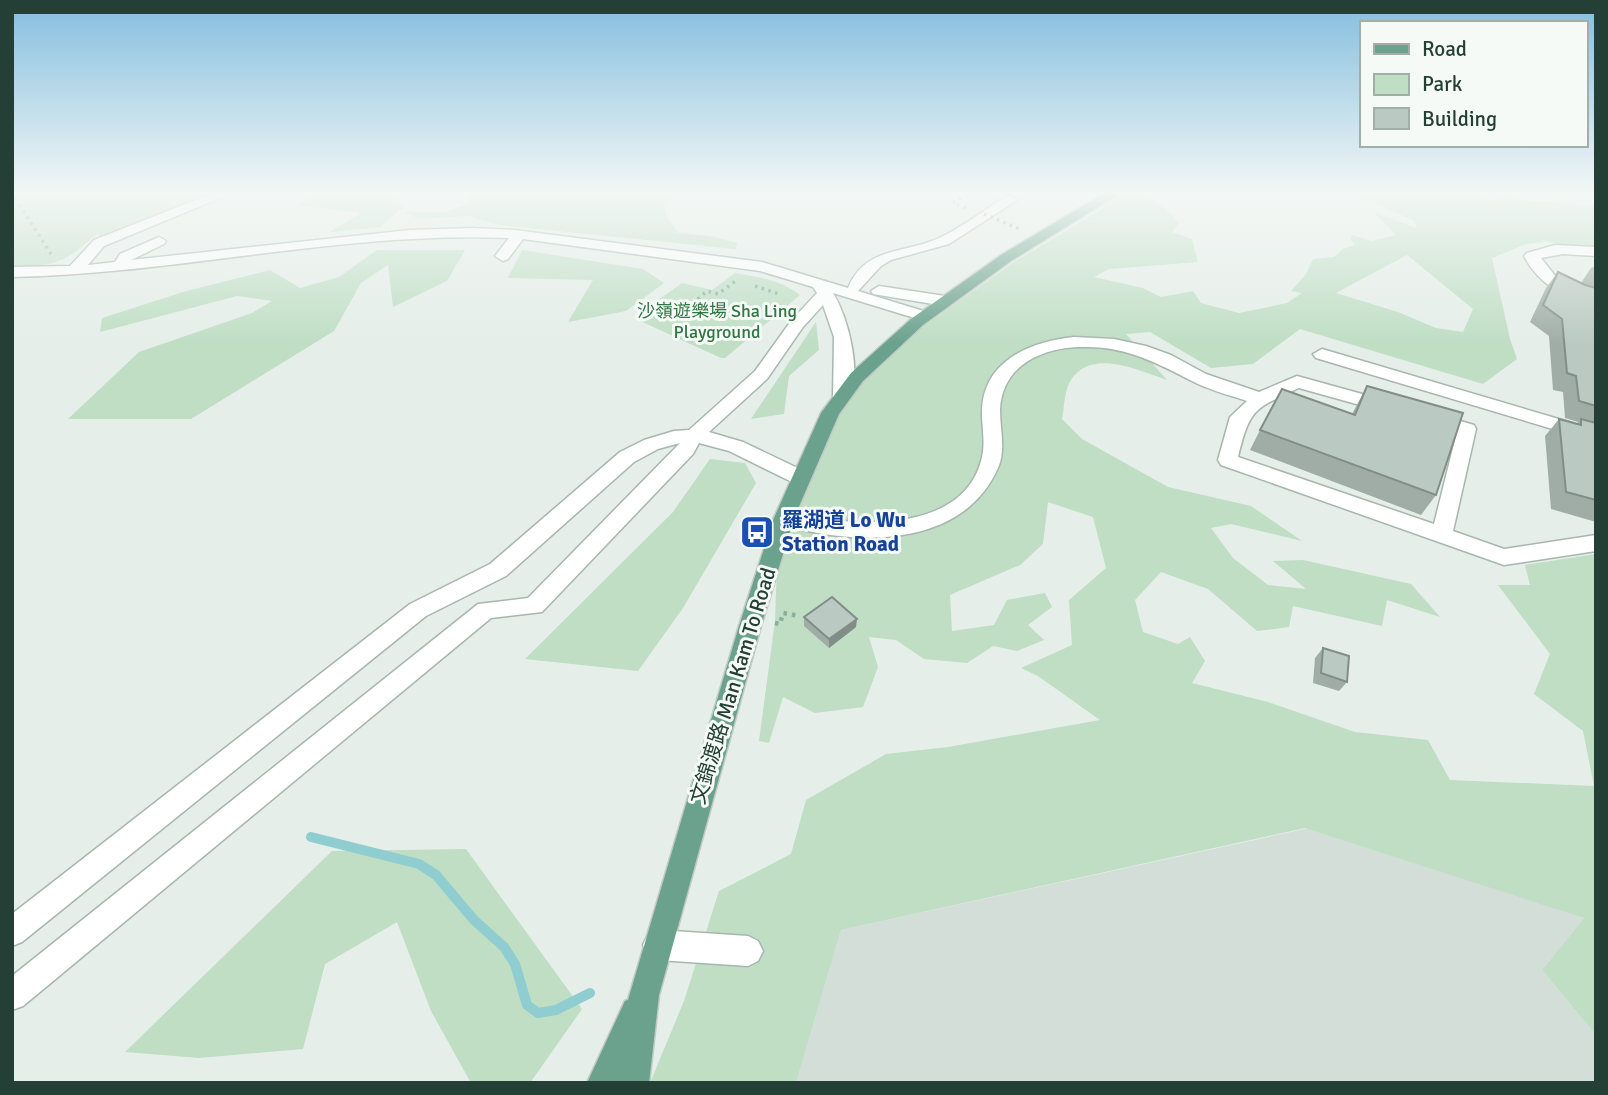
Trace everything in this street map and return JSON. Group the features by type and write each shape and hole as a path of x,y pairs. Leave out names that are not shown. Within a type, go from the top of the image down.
{"main road":[{"name":"文錦渡路 Man Kam To Road","path":"633,1083 644,995 750,626 784,518 830,414 857,377 924,316 1032,242"},
{"name":"文錦渡路 Man Kam To Road","path":"603,1083 644,995"}],"street":[{"path":"74,271 101,242"},
{"path":"121,266 125,257 157,242"},
{"path":"12,272 74,271 337,242"},
{"path":"503,256 514,242"},
{"path":"573,242 762,267 821,289 924,316"},
{"path":"855,287 871,264 882,257 925,249 942,242"},
{"path":"1596,252 1566,248 1544,250 1532,256 1538,271 1554,284 1596,300"},
{"path":"821,289 855,287 945,300"},
{"path":"821,289 843,330 842,397"},
{"path":"12,995 486,610 534,606 686,449 695,435 761,375 821,289"},
{"path":"784,518 810,526 882,530 920,523 962,504 979,486 990,467 994,440 991,413 993,388 1004,370 1031,351 1073,342 1108,343 1158,356 1197,377 1260,399"},
{"path":"1322,354 1596,436"},
{"path":"1197,377 1238,417"},
{"path":"1442,535 1468,429 1297,382 1260,399 1238,417 1228,460 1442,535 1504,556 1596,542"},
{"path":"12,932 418,610 498,570 627,457 649,443 665,437 695,435 736,446 801,478"},
{"path":"464,588 486,610"},
{"path":"658,945 748,951"}],"path":[{"path":"43,242 57,264"},
{"path":"706,308 692,303 707,291 718,295 741,278"},
{"path":"780,624 783,613 800,616"}],"shaded area":[{"path":"1314,827 1584,918 1542,970 1596,1035 1596,1083 796,1083 841,930"}],"green space":[{"path":"12,242 87,242 60,261 40,265 12,265"},
{"path":"668,242 734,242 737,243 736,249"},
{"path":"1047,242 1193,242 1198,262 1109,269 1094,277 1143,288 1161,297 1193,291 1201,303 1239,313 1287,303 1302,293 1291,291 1306,274 1313,259 1334,257 1343,249 1355,245 1353,242 1543,242 1526,244 1492,258 1517,359 1483,384 1300,329 1253,364 1211,368 1150,332 1126,334 1167,380 1113,364 1087,366 1076,374 1068,386 1062,419 1082,439 1168,487 1251,506 1302,541 1231,524 1211,528 1233,558 1268,585 1306,589 1273,561 1303,560 1411,584 1440,617 1387,600 1382,626 1293,606 1289,627 1257,631 1208,589 1161,572 1135,600 1143,632 1178,644 1190,637 1205,661 1192,683 1268,702 1355,732 1428,740 1450,780 1594,786 1583,731 1534,694 1550,654 1498,585 1530,585 1525,565 1596,554 1596,1035 1542,970 1584,918 1305,828 841,930 796,1083 650,1083 684,1001 719,891 791,854 806,800 886,754 948,747 1100,720 1038,676 1021,668 1072,645 1069,600 1106,568 1093,517 1048,502 1043,544 1020,565 950,595 952,631 994,625 1007,600 1045,593 1052,607 1028,625 1044,640 1017,651 993,646 967,663 924,659 896,640 869,637 878,667 863,707 815,713 783,697 769,743 759,741 775,621 778,537 825,424 872,363 1014,262","holes":["1407,255 1473,309 1463,332 1436,328 1398,312 1336,293"]},
{"path":"1551,242 1596,242 1596,252"},
{"path":"377,250 465,250 447,281 393,307 388,265 361,283 334,331 191,419 68,419 139,352 252,313 272,301 237,296 100,332 102,318 183,292 270,270 300,288 339,277"},
{"path":"522,250 643,269 664,283 626,311 568,322 593,280 508,278"},
{"name":"沙嶺遊樂場 Sha Ling Playground","path":"735,273 777,283 800,295 725,358 636,319 645,309 682,283 712,290"},
{"path":"816,322 819,350 789,376 784,414 751,419"},
{"path":"710,459 745,463 756,483 683,608 638,671 525,659 673,512"},
{"path":"466,849 582,1009 530,1083 471,1083 431,1011 397,922 325,964 303,1049 199,1058 125,1052 332,851"}],"building":[{"path":"1558,272 1596,288 1596,406 1579,401 1576,376 1567,373 1562,319 1543,305"},
{"path":"1367,386 1463,413 1436,495 1260,430 1282,389 1355,415"},
{"path":"1559,419 1581,425 1581,419 1596,423 1596,500 1566,492"},
{"path":"832,597 857,619 829,639 804,617"},
{"path":"1323,648 1349,656 1347,682 1321,673"}],"waterway":[{"path":"311,837 419,864 436,875 474,920 504,947 515,964 527,1005 538,1013 556,1010 590,993"}],"place":[{"name":"羅湖道 Lo Wu Station Road","path":"757,532"}]}
